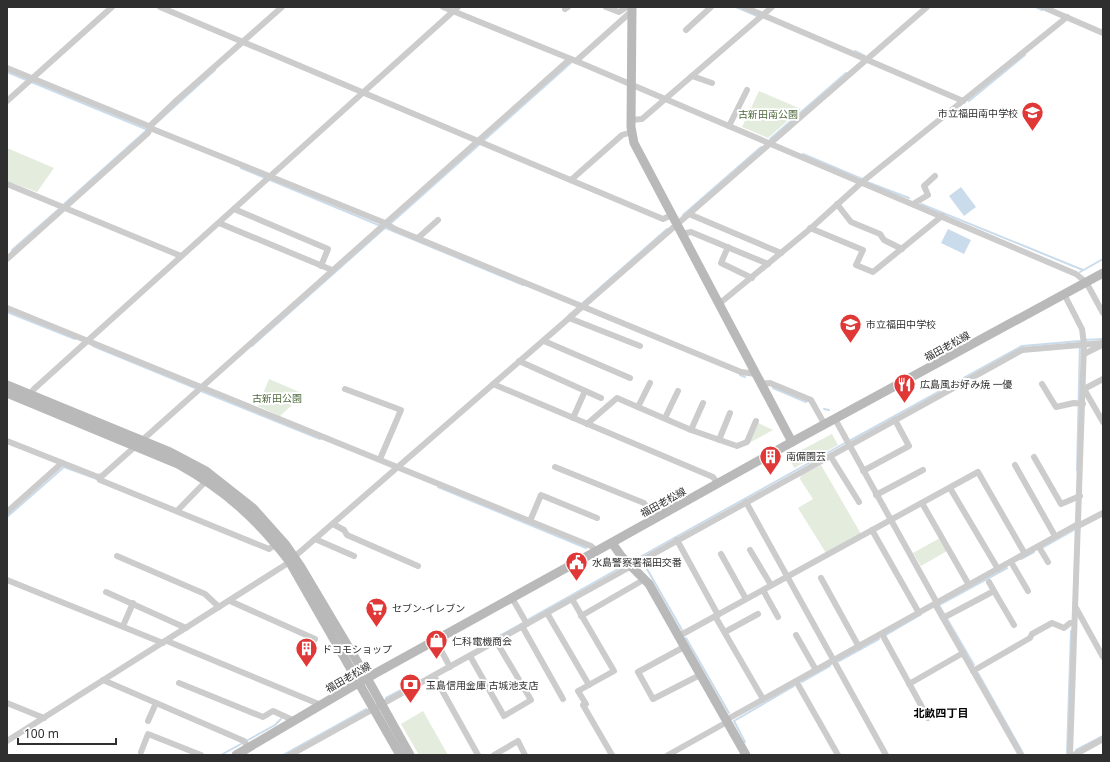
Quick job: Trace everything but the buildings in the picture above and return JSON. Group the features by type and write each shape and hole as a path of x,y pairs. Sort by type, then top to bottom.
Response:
{"street":[{"path":"7,101 112,7"},
{"path":"160,7 663,219 672,216"},
{"path":"7,259 62,207 150,129 177,100 282,7"},
{"path":"443,7 456,9 1076,274 1086,282 1103,313"},
{"path":"606,7 619,12 632,8"},
{"path":"686,30 711,7"},
{"path":"744,7 963,100"},
{"path":"631,120 642,119 772,7"},
{"path":"7,741 42,717 103,680 217,606 230,600 292,559 333,524 396,466 544,341 581,307 927,7"},
{"path":"1043,7 1103,32"},
{"path":"99,478 204,387 332,270 481,142 632,8"},
{"path":"632,8 631,120 634,143 792,442"},
{"path":"30,395 34,389 85,342 456,9"},
{"path":"719,304 752,278 861,183 1067,17"},
{"path":"7,68 31,80 418,238 581,307 741,372 756,374"},
{"path":"692,76 712,84"},
{"path":"729,126 747,90"},
{"path":"571,180 622,135 632,132"},
{"path":"913,204 928,194 924,186 935,176"},
{"path":"7,184 181,256"},
{"path":"837,204 851,222 880,234 884,240 902,249"},
{"path":"234,209 328,249 320,266"},
{"path":"689,214 781,253"},
{"path":"810,228 863,250 856,265 872,272 942,216"},
{"path":"418,238 438,220"},
{"path":"218,223 332,270"},
{"path":"682,234 691,232 768,264"},
{"path":"728,247 721,263 752,278"},
{"name":"福田老松線","path":"236,755 246,744 295,721 358,682 436,641 792,442 1103,273"},
{"path":"1064,294 1082,329 1084,354 1084,388 1081,403 1076,525 1075,607 1072,623 1070,755"},
{"path":"7,308 85,342 204,387 530,520 591,546 597,552"},
{"path":"569,318 640,346"},
{"path":"544,341 630,378"},
{"path":"290,755 1022,350 1082,342 1103,344"},
{"path":"1084,354 1103,344"},
{"path":"519,361 601,398"},
{"path":"1084,388 1103,379"},
{"path":"638,407 650,383"},
{"path":"493,384 713,477 718,484"},
{"path":"761,384 770,384 811,400 825,424"},
{"path":"1042,384 1056,408 1081,403"},
{"path":"7,385 138,443 207,480 240,506 292,559 358,682 410,755"},
{"path":"1084,388 1103,422"},
{"path":"345,389 401,410 380,459"},
{"path":"573,418 585,392"},
{"path":"665,418 678,392"},
{"path":"7,393 187,461 225,484 267,522 367,678 377,707 400,755"},
{"path":"587,424 617,398 691,430 737,446 747,442 756,421"},
{"path":"691,430 703,403"},
{"path":"719,440 730,413"},
{"path":"835,419 943,618 1021,755"},
{"path":"863,471 909,446 895,420"},
{"path":"7,441 269,549 276,544"},
{"path":"831,457 859,502"},
{"path":"1034,457 1061,504 1077,497"},
{"path":"7,512 62,463"},
{"path":"1015,465 1055,536"},
{"path":"555,467 644,503 654,520"},
{"path":"876,495 923,470"},
{"path":"678,636 978,472 1025,554"},
{"path":"177,511 207,480"},
{"path":"950,488 998,570"},
{"path":"530,520 541,495 598,518"},
{"path":"746,502 886,755"},
{"path":"922,503 969,585"},
{"path":"668,755 763,699 998,570 1039,547 1055,536 1103,513"},
{"path":"333,524 344,530 347,535 418,566"},
{"path":"872,530 919,613"},
{"path":"315,539 354,556"},
{"path":"677,540 724,632 763,699"},
{"path":"612,543 631,566 645,579 746,755"},
{"path":"1039,547 1048,562"},
{"path":"750,550 771,585"},
{"path":"721,554 746,599"},
{"path":"117,556 205,594 217,606"},
{"path":"1011,562 1028,591"},
{"path":"821,578 859,647"},
{"path":"582,616 645,579"},
{"path":"7,580 321,705"},
{"path":"989,582 1014,625"},
{"path":"762,590 778,617"},
{"path":"943,618 994,591"},
{"path":"106,592 185,627"},
{"path":"512,598 524,625 563,699"},
{"path":"572,599 614,671 578,691 586,704 583,705 612,755"},
{"path":"230,600 315,639"},
{"path":"123,626 133,603"},
{"path":"1075,607 1103,657"},
{"path":"547,613 589,685"},
{"path":"724,632 758,614"},
{"path":"973,671 1030,638 1032,634 1052,623 1064,628 1072,623"},
{"path":"882,634 928,718"},
{"path":"796,635 816,670"},
{"path":"436,641 450,667"},
{"path":"470,656 504,716 531,700 496,641"},
{"path":"684,647 638,672 653,699 700,675"},
{"path":"909,684 963,653"},
{"path":"434,676 478,755"},
{"path":"103,680 246,744"},
{"path":"796,681 838,755"},
{"path":"179,683 263,717 273,711 295,721"},
{"path":"7,703 42,717"},
{"path":"148,721 156,703"},
{"path":"141,752 148,734 201,755"},
{"path":"1074,755 1103,739"},
{"path":"494,755 518,741 525,755"}],"green space":[{"name":"古新田南公園","path":"759,91 801,109 768,138 742,127"},
{"path":"7,148 54,168 37,192 7,181"},
{"name":"古新田公園","path":"269,379 304,394 280,416 258,406"},
{"path":"758,423 773,430 749,443"},
{"path":"832,434 838,445 794,468 790,459 792,455"},
{"path":"821,465 861,534 826,553 798,508 813,499 800,479 801,475"},
{"path":"940,538 947,551 921,566 913,553"},
{"path":"423,711 448,755 419,755 401,724"}],"water":[{"path":"961,187 976,207 964,216 949,196"},
{"path":"948,229 971,240 964,254 941,243"}],"waterway":[{"path":"736,7 757,16"},
{"path":"1036,7 1042,10"},
{"path":"855,51 865,56"},
{"path":"969,101 1025,55"},
{"path":"390,224 573,61"},
{"path":"153,126 215,70"},
{"path":"7,72 148,130"},
{"path":"770,139 846,73"},
{"path":"63,205 148,129"},
{"path":"683,215 761,147"},
{"path":"803,154 862,179"},
{"path":"241,168 523,285"},
{"path":"867,182 909,198"},
{"path":"921,204 1083,270"},
{"path":"12,250 60,208"},
{"path":"252,346 386,227"},
{"path":"569,315 667,229"},
{"path":"1080,272 1103,259"},
{"path":"7,312 75,339"},
{"path":"1084,340 1103,339"},
{"path":"851,440 1022,346 1080,341"},
{"path":"1077,470 1080,341"},
{"path":"93,346 195,388"},
{"path":"740,375 745,377"},
{"path":"773,388 806,402"},
{"path":"201,391 320,439"},
{"path":"824,409 829,410"},
{"path":"631,562 845,443"},
{"path":"7,517 64,467 97,479"},
{"path":"438,487 586,548"},
{"path":"1042,548 1074,530"},
{"path":"1021,559 1034,552"},
{"path":"643,562 682,630"},
{"path":"529,619 625,565"},
{"path":"974,665 939,605 1007,568"},
{"path":"886,635 920,615"},
{"path":"481,646 523,623"},
{"path":"1067,753 1071,631"},
{"path":"686,638 729,713"},
{"path":"839,661 879,639"},
{"path":"802,682 830,666"},
{"path":"978,673 1024,755"},
{"path":"386,698 420,680"},
{"path":"745,742 734,721 794,686"},
{"path":"283,755 366,709"},
{"path":"221,755 275,725 281,719"},
{"path":"1076,750 1103,736"}],"place":[{"name":"市立福田南中学校","path":"1033,132"},
{"name":"市立福田中学校","path":"850,344"},
{"name":"広島風お好み焼 一優","path":"904,404"},
{"name":"南備園芸","path":"771,476"},
{"name":"水島警察署福田交番","path":"577,582"},
{"name":"セブン-イレブン","path":"377,628"},
{"name":"仁科電機商会","path":"437,660"},
{"name":"ドコモショップ","path":"307,668"},
{"name":"玉島信用金庫 古城池支店","path":"411,704"}],"district":[{"name":"北畝四丁目","path":"941,713"}]}
